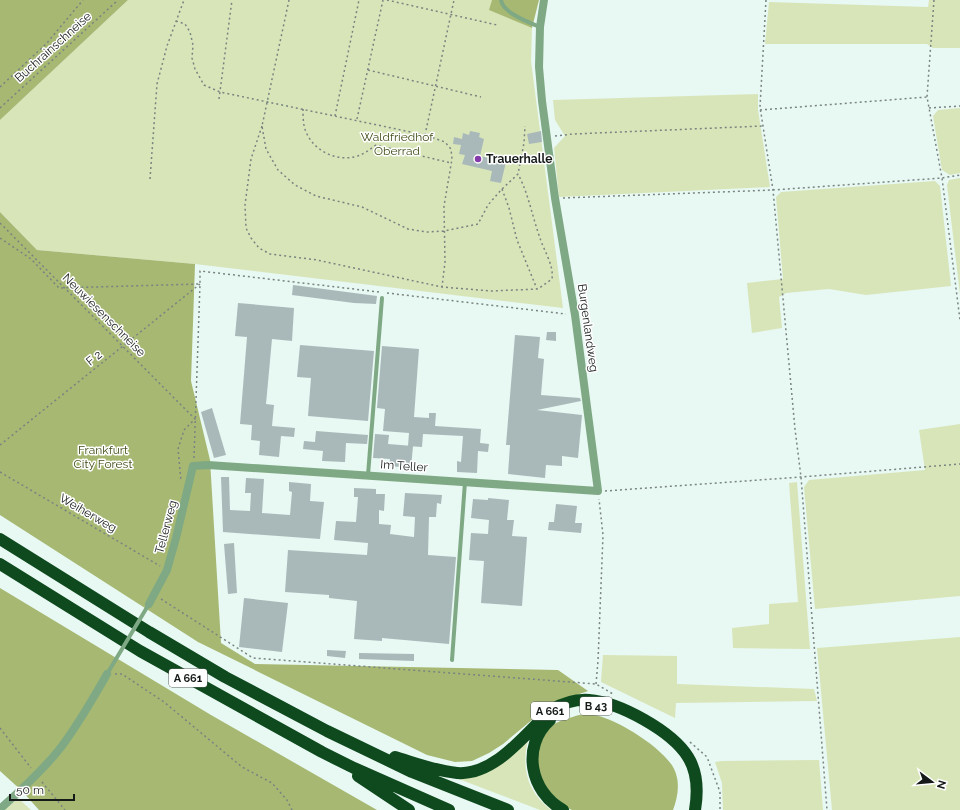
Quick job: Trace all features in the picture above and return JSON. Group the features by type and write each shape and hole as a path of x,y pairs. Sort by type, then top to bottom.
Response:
{"highway":[{"name":"A 661","path":"0,539 149,632 225,677 328,731 412,772 508,810"},
{"name":"A 661","path":"0,564 140,651 322,752 354,768 449,810"},
{"name":"A 661","path":"363,748 436,769 466,773 484,768 502,756 551,710 570,702 595,700 615,706 664,732 681,748 692,764 696,780 697,799 695,810"},
{"name":"B 43","path":"563,810 552,803 537,782 532,763 534,747 540,731 552,718 574,707 593,706 608,709 645,727 682,757 690,777 692,792 689,810"},
{"name":"A 661","path":"322,752 409,810"}],"street":[{"name":"Burgenlandweg","path":"544,0 540,27 539,67 555,198 575,315 598,492"},
{"name":"Im Teller","path":"194,466 208,465 598,492"},
{"name":"Tellerweg","path":"149,604 167,570 194,466"},
{"path":"0,809 36,775 58,751 79,722 107,674"}],"lane":[{"path":"501,0 502,5 509,12 540,27"},
{"path":"368,476 382,298"},
{"path":"452,660 465,482"},
{"path":"107,674 149,604"}],"path":[{"path":"0,87 46,44 83,0"},
{"name":"Buchrainschneise","path":"0,108 118,0"},
{"path":"150,179 157,84 167,46 184,0"},
{"path":"219,99 232,0"},
{"path":"289,0 262,126 251,159 245,205 246,228 251,238 259,248 270,254 317,260 442,287 491,291 538,289 552,279 553,271 539,238 526,188 518,174"},
{"path":"335,116 360,0"},
{"path":"356,120 383,0"},
{"path":"387,0 497,25"},
{"path":"425,135 454,0"},
{"path":"766,0 760,80 760,110 773,190 795,429 801,478 828,810"},
{"path":"934,0 927,97 942,178 960,320"},
{"path":"176,21 185,24 190,32 193,45 192,58 195,69 204,85 220,92 425,135 445,142 451,149 452,158 444,206 445,262 442,287"},
{"path":"367,70 481,97"},
{"path":"760,110 927,97"},
{"path":"929,108 960,106"},
{"path":"303,109 303,120 306,134 317,147 327,154 337,157 353,158 376,145 451,163"},
{"path":"262,126 266,149 278,170 296,185 316,196 362,207 408,230 427,232 444,231 478,224 488,206 502,189 518,174 524,143 525,126"},
{"path":"547,137 573,134 763,126"},
{"path":"555,198 773,190 942,178 960,175"},
{"path":"502,189 509,208 517,240 538,289"},
{"name":"Neuwiesenschneise","path":"0,223 195,419"},
{"path":"0,238 31,260 59,288 200,284"},
{"path":"194,466 200,271 380,292"},
{"name":"F 2","path":"0,445 200,284"},
{"path":"388,293 575,315"},
{"path":"187,495 180,479 178,449 184,430 195,419"},
{"path":"154,594 253,658 596,684 603,535 598,492 801,478 960,464"},
{"name":"Weiherweg","path":"0,472 167,570"},
{"path":"107,674 122,674 164,702 242,767 272,783 287,800 292,810"},
{"path":"0,728 65,810"}],"green space":[{"path":"0,0 128,0 0,120"},
{"name":"Waldfriedhof Oberrad","path":"128,0 492,0 490,10 532,28 531,61 563,308 195,264 37,250 0,212 0,120"},
{"path":"492,0 539,0 532,28 489,10"},
{"path":"929,0 960,0 960,48 933,48 927,44 765,44 769,2 928,7"},
{"path":"758,94 758,110 770,187 559,197 554,148 565,136 555,120 553,100"},
{"path":"960,108 960,173 950,175 942,170 933,116 938,110"},
{"path":"960,178 960,294 947,185 949,180"},
{"path":"935,181 940,186 951,286 866,295 829,289 786,293 779,297 782,328 752,333 747,283 783,279 776,197 781,192"},
{"name":"Frankfurt City Forest","path":"0,212 37,250 195,264 191,381 210,460 221,643 255,664 558,670 588,691 551,704 503,744 472,761 455,762 427,755 198,642 0,515"},
{"path":"960,424 960,596 815,609 804,487 809,480 925,470 919,430"},
{"path":"797,482 810,649 733,648 732,628 769,624 769,604 798,602 789,483"},
{"path":"0,588 211,715 377,810 39,810 22,791 0,771"},
{"path":"960,637 960,810 832,810 817,648"},
{"path":"603,655 677,656 677,684 814,689 817,701 676,703 675,718 601,682"},
{"path":"579,715 594,715 604,717 615,722 654,746 664,756 672,765 678,783 678,792 673,810 572,810 561,804 546,790 540,779 537,767 537,755 541,742 551,727 564,720"},
{"path":"528,740 525,760 528,779 536,795 551,810 540,810 456,778"},
{"path":"819,760 823,810 723,810 722,783 715,762"},
{"path":"18,798 31,810 4,810"}],"building":[{"name":"Trauerhalle","path":"470,131 480,133 479,137 484,139 480,156 506,162 501,183 490,181 492,171 462,164 465,155 459,154 461,145 453,144 454,137 462,139 463,133 469,135"},
{"path":"541,131 542,142 529,144 527,134"},
{"path":"293,285 377,296 376,304 354,303 292,295"},
{"path":"238,303 294,308 292,341 272,339 266,404 274,405 272,426 295,428 294,437 281,436 279,457 259,455 260,441 251,440 252,425 240,424 247,337 235,336"},
{"path":"547,332 556,332 556,341 546,340"},
{"path":"515,335 540,337 538,358 544,359 541,395 580,398 581,401 537,410 582,415 578,458 562,456 562,466 546,465 545,478 508,474 510,445 506,445"},
{"path":"300,345 374,351 368,421 308,416 311,378 297,377"},
{"path":"382,346 419,349 414,417 429,418 429,413 436,413 435,426 481,429 480,443 489,444 488,452 478,451 477,473 457,472 457,461 461,462 463,436 423,434 422,447 408,446 409,433 383,431 385,409 377,408"},
{"path":"212,408 226,455 214,458 201,412"},
{"path":"316,431 368,435 367,444 346,443 345,462 322,461 323,451 303,449 304,441 315,442"},
{"path":"375,434 389,435 388,444 413,446 411,468 389,466 390,459 373,458"},
{"path":"221,477 229,477 230,510 250,511 251,493 245,493 246,478 264,479 262,513 290,515 292,492 289,491 289,482 311,484 310,501 324,502 320,539 223,532"},
{"path":"354,488 376,489 376,494 385,494 384,511 379,510 379,524 391,525 390,534 414,537 415,517 403,516 405,493 442,495 441,504 437,503 436,517 429,517 428,555 456,557 449,644 382,638 382,641 354,639 357,601 329,598 329,595 285,592 288,550 367,555 368,543 334,540 336,521 356,522 358,497 354,497"},
{"path":"488,498 509,500 507,520 514,520 512,536 527,537 522,606 481,603 484,561 469,560 471,533 488,534 489,520 471,518 473,499 488,500"},
{"path":"556,504 577,506 575,523 582,523 581,533 548,530 549,522 554,522"},
{"path":"234,543 237,593 228,594 224,544"},
{"path":"244,598 288,603 282,652 239,647"},
{"path":"327,650 346,651 345,658 327,656"},
{"path":"359,653 414,654 414,661 359,659"}],"place":[{"name":"Trauerhalle","path":"478,159"}]}
